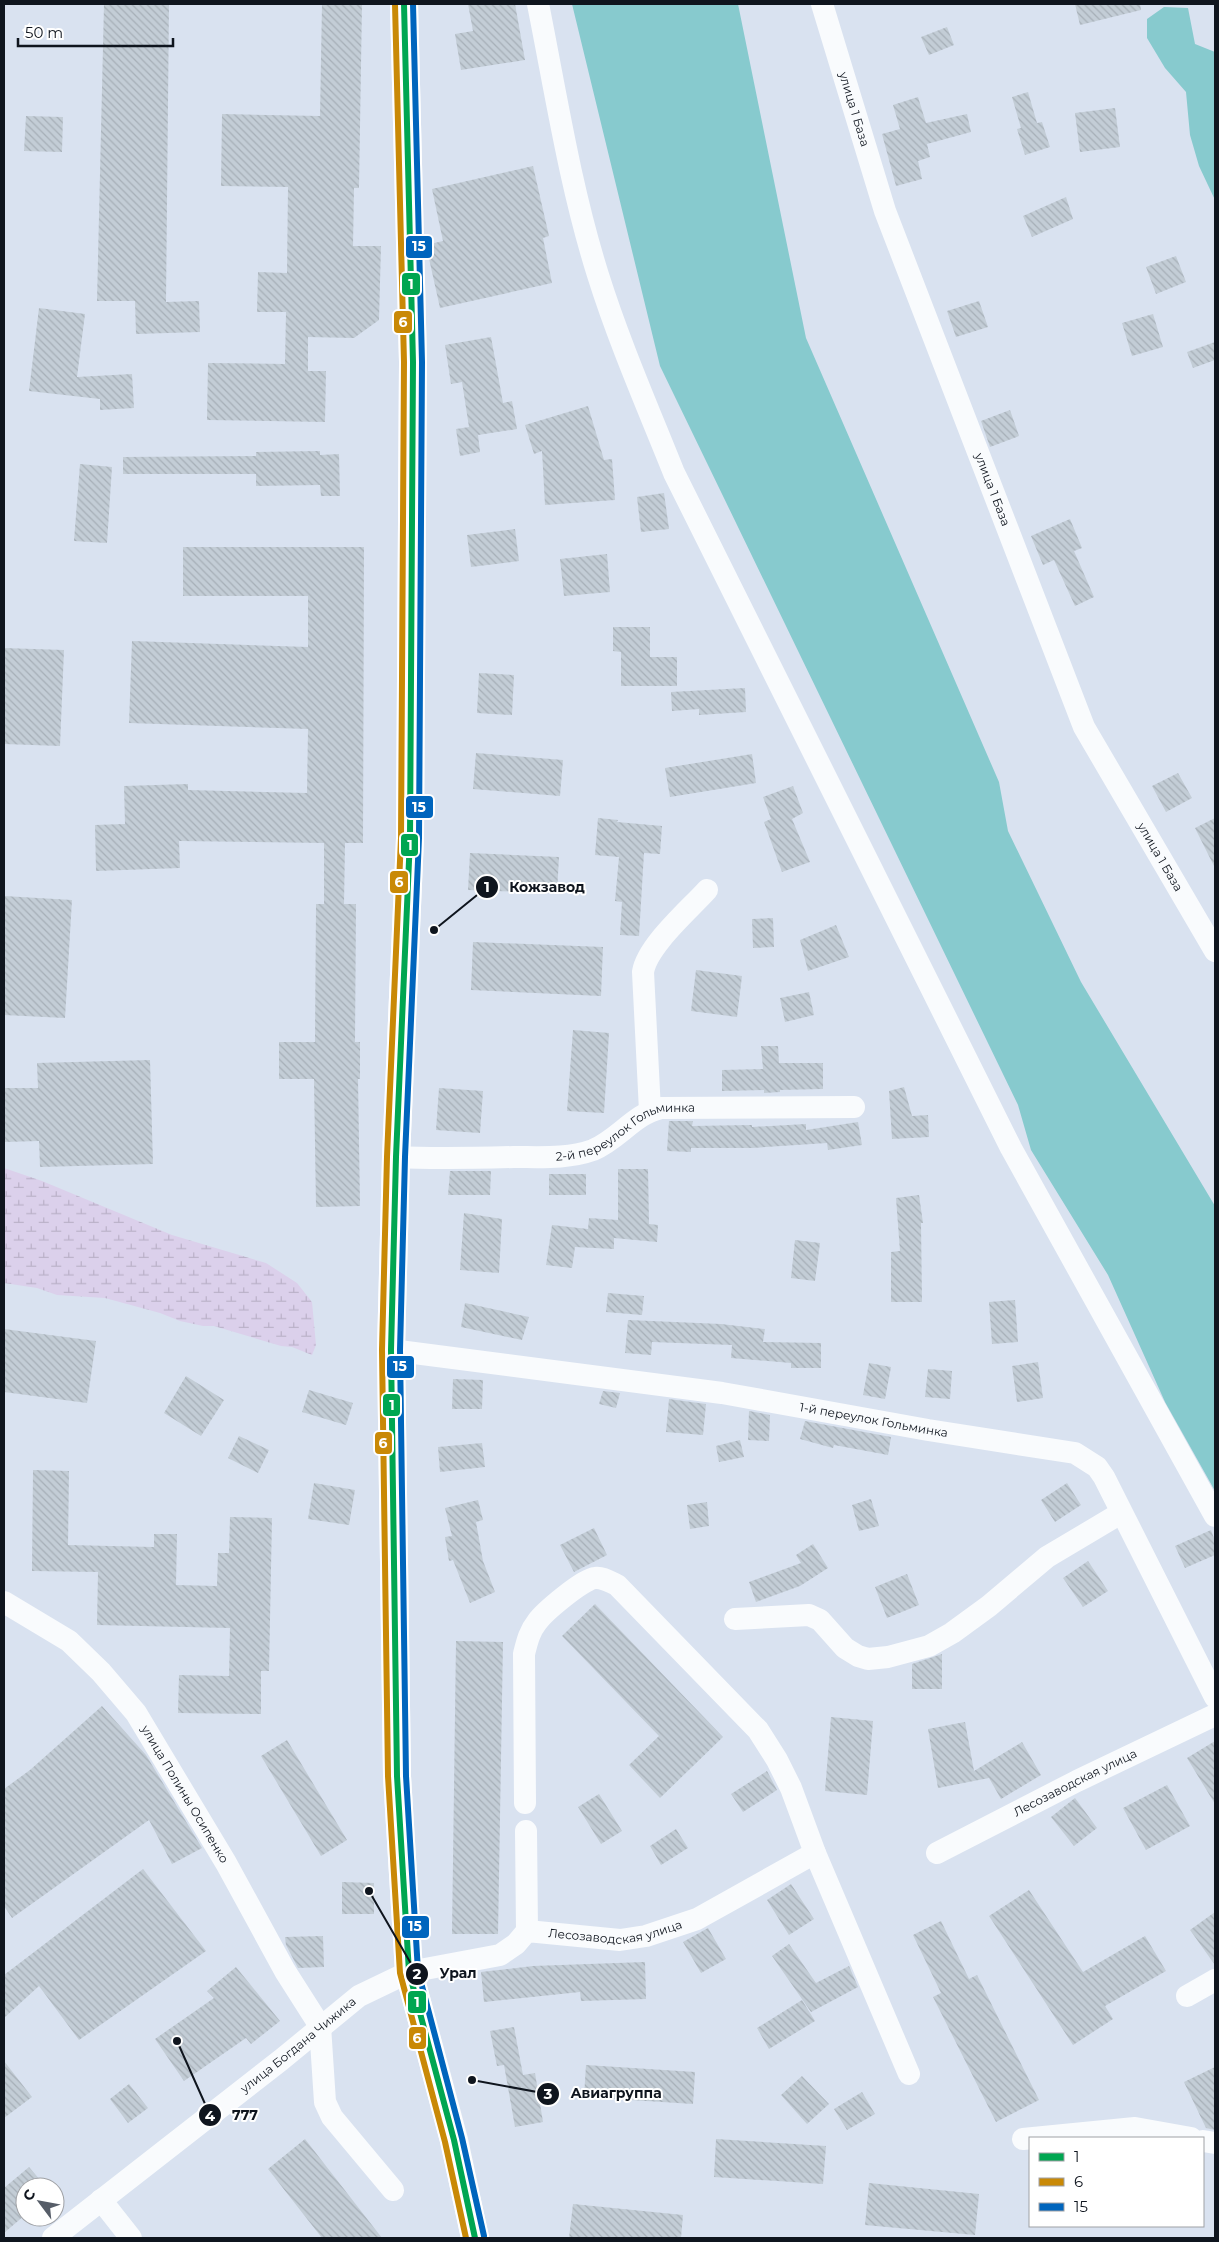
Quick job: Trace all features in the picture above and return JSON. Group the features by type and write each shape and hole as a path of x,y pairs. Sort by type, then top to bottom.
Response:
{"main road":[{"path":"404,4 413,362 410,838 396,1157 391,1350 397,1776 409,1972 454,2140 475,2238"}],"street":[{"path":"538,4 575,193 598,275 627,357 674,473 1011,1148 1215,1516"},
{"name":"улица 1 База","path":"822,4 886,210 1084,727 1215,951"},
{"path":"650,1110 644,963 657,944 707,890"},
{"name":"2-й переулок Гольминка","path":"396,1157 434,1159 567,1156 594,1150 615,1138 650,1110 660,1108 854,1107"},
{"name":"1-й переулок Гольминка","path":"391,1350 722,1392 928,1430 1075,1453 1097,1467 1104,1477 1215,1697"},
{"path":"736,1619 809,1615 820,1620 845,1648 858,1656 868,1659 888,1657 929,1646 952,1633 988,1606 1047,1557 1121,1513"},
{"path":"524,1803 524,1654 528,1636 538,1620 585,1581 595,1578 606,1580 617,1585 758,1730 777,1760 791,1788 815,1853 910,2074"},
{"name":"улица Полины Осипенко","path":"4,1602 69,1642 101,1672 136,1713 226,1863 284,1971 320,2026"},
{"name":"Лесозаводская улица","path":"937,1853 1077,1781 1215,1715"},
{"path":"409,1972 500,1955 516,1944 527,1931 526,1831"},
{"name":"Лесозаводская улица","path":"527,1931 620,1940 646,1936 697,1918 815,1853"},
{"name":"улица Богдана Чижика","path":"53,2238 281,2060 358,1996 409,1972"},
{"path":"1187,1996 1215,1980"},
{"path":"320,2026 325,2102 332,2117 393,2190"},
{"path":"1043,2137 1135,2128 1185,2137"},
{"path":"1023,2139 1029,2138"},
{"path":"102,2200 131,2238"}],"green space":[{"path":"4,1168 42,1181 172,1235 266,1263 297,1283 312,1302 316,1345 312,1355 292,1347 281,1346 214,1326 203,1326 180,1321 160,1313 105,1298 57,1295 37,1288 4,1283"}],"shaded area":[{"path":"572,4 738,4 806,338 999,782 1008,831 1081,982 1215,1206 1215,1491 1165,1402 1108,1275 1031,1150 1018,1105 660,366"},
{"path":"1164,7 1188,8 1195,44 1215,52 1215,200 1199,166 1190,135 1186,92 1165,68 1147,38 1147,19"}],"building":[{"path":"104,4 169,4 166,302 199,301 200,332 136,334 135,301 97,301"},
{"path":"322,4 362,4 359,188 354,188 353,246 381,246 379,320 354,338 308,337 308,371 326,371 325,422 207,420 208,363 285,364 286,312 257,312 258,272 287,273 288,187 221,186 222,114 320,116"},
{"path":"468,4 515,4 525,60 461,70 455,34 473,31"},
{"path":"1075,4 1140,4 1141,10 1080,25"},
{"path":"947,27 954,45 929,55 921,37"},
{"path":"1028,92 1037,123 1042,122 1050,147 1025,155 1017,129 1021,128 1012,97"},
{"path":"918,97 926,123 967,114 971,132 927,144 930,157 918,161 922,179 896,186 882,134 900,129 893,105"},
{"path":"1115,108 1120,147 1080,152 1075,113"},
{"path":"26,116 63,117 62,152 24,151"},
{"path":"533,166 549,236 543,238 552,283 440,308 426,245 443,241 432,189"},
{"path":"1066,197 1073,219 1032,237 1023,216"},
{"path":"1176,256 1186,282 1156,294 1146,267"},
{"path":"979,301 988,327 956,337 947,311"},
{"path":"39,308 85,314 77,377 132,374 134,408 100,410 100,399 29,391"},
{"path":"1153,314 1163,347 1132,356 1122,323"},
{"path":"491,337 503,403 512,401 517,429 478,435 480,452 460,456 456,429 469,427 462,382 451,384 445,345"},
{"path":"1215,342 1215,360 1193,368 1187,352"},
{"path":"588,406 604,460 612,459 615,500 545,505 542,451 534,454 525,425"},
{"path":"1010,410 1019,436 990,447 981,421"},
{"path":"320,451 320,455 339,454 340,496 321,496 320,485 256,486 256,474 123,474 123,457 256,456 256,452"},
{"path":"80,464 112,467 107,543 74,541"},
{"path":"664,493 669,529 641,532 637,497"},
{"path":"1070,519 1082,548 1074,551 1094,597 1075,606 1054,560 1043,565 1031,536"},
{"path":"515,529 519,561 471,567 467,535"},
{"path":"183,547 364,547 363,843 345,843 344,904 356,904 355,1042 360,1042 360,1079 358,1079 360,1206 316,1207 314,1079 279,1079 279,1042 315,1042 316,904 324,904 324,843 179,841 180,868 96,871 95,825 125,824 124,786 188,784 188,790 307,793 308,729 129,723 132,641 308,647 308,596 183,596"},
{"path":"607,554 610,592 564,596 560,559"},
{"path":"613,627 650,627 650,657 677,657 677,686 621,686 621,652 613,651"},
{"path":"4,648 64,650 60,746 4,744"},
{"path":"479,673 514,675 512,715 477,713"},
{"path":"745,688 746,712 699,715 699,709 672,711 671,692"},
{"path":"476,753 563,760 560,796 473,789"},
{"path":"752,754 756,783 670,797 665,768"},
{"path":"1178,773 1192,798 1166,812 1152,786"},
{"path":"793,786 803,813 792,819 810,862 782,872 764,822 771,819 763,797"},
{"path":"598,818 618,820 617,822 662,826 660,854 644,853 639,936 620,935 622,902 615,901 619,857 595,855"},
{"path":"1215,818 1215,868 1195,828"},
{"path":"470,853 559,857 557,893 468,890"},
{"path":"4,896 72,900 65,1018 4,1015"},
{"path":"773,918 774,947 753,948 752,919"},
{"path":"836,925 849,957 808,971 800,940"},
{"path":"473,942 603,947 601,996 471,990"},
{"path":"696,970 742,976 737,1017 691,1011"},
{"path":"809,992 814,1015 785,1022 780,998"},
{"path":"573,1030 609,1033 604,1113 567,1111"},
{"path":"761,1046 778,1046 779,1063 823,1063 823,1089 780,1090 780,1092 764,1093 764,1090 722,1091 722,1070 763,1069"},
{"path":"150,1060 153,1164 40,1167 39,1141 4,1142 4,1088 38,1088 37,1063"},
{"path":"904,1087 912,1116 928,1115 929,1137 892,1139 889,1091"},
{"path":"439,1088 483,1091 480,1133 436,1130"},
{"path":"669,1121 693,1121 692,1126 752,1125 752,1127 806,1124 806,1130 858,1122 862,1145 828,1150 827,1143 752,1148 691,1148 691,1152 667,1151"},
{"path":"618,1169 648,1169 649,1224 658,1225 657,1242 614,1238 614,1249 575,1247 572,1268 546,1265 552,1225 588,1229 589,1218 618,1220"},
{"path":"450,1171 491,1171 490,1195 448,1195"},
{"path":"549,1174 586,1174 586,1195 549,1195"},
{"path":"919,1195 923,1223 921,1223 922,1302 891,1302 891,1252 900,1251 896,1198"},
{"path":"464,1213 502,1219 499,1273 460,1270"},
{"path":"795,1240 820,1243 815,1281 791,1278"},
{"path":"608,1293 644,1296 642,1315 606,1312"},
{"path":"1015,1300 1018,1342 992,1344 989,1302"},
{"path":"465,1303 529,1317 522,1340 461,1327"},
{"path":"628,1320 721,1324 765,1329 763,1342 821,1343 821,1368 791,1368 791,1363 731,1358 732,1345 652,1342 651,1355 625,1353"},
{"path":"4,1329 96,1341 87,1403 4,1392"},
{"path":"1038,1362 1043,1398 1017,1402 1012,1366"},
{"path":"869,1363 891,1367 885,1399 863,1395"},
{"path":"928,1369 952,1371 950,1399 925,1397"},
{"path":"186,1376 224,1400 201,1436 164,1413"},
{"path":"453,1379 483,1380 482,1409 452,1409"},
{"path":"309,1390 353,1403 346,1425 302,1412"},
{"path":"603,1391 620,1393 616,1408 599,1404"},
{"path":"669,1399 706,1404 703,1435 666,1432"},
{"path":"749,1411 770,1415 769,1441 748,1440"},
{"path":"805,1421 891,1437 888,1455 834,1445 833,1448 800,1439"},
{"path":"239,1436 269,1450 258,1473 228,1458"},
{"path":"740,1440 744,1457 719,1462 716,1446"},
{"path":"482,1443 485,1467 440,1472 438,1447"},
{"path":"33,1470 69,1471 68,1545 154,1547 154,1534 177,1534 176,1585 217,1586 218,1553 229,1553 230,1517 272,1518 269,1671 261,1671 261,1714 178,1713 179,1675 229,1676 230,1628 97,1625 98,1572 32,1571"},
{"path":"314,1483 355,1490 349,1525 308,1519"},
{"path":"1067,1483 1081,1505 1055,1522 1041,1500"},
{"path":"871,1499 879,1526 859,1531 852,1505"},
{"path":"478,1500 483,1520 476,1522 483,1561 495,1592 470,1603 453,1560 449,1561 445,1537 452,1536 445,1508"},
{"path":"707,1502 709,1526 690,1529 687,1505"},
{"path":"594,1528 607,1555 574,1572 560,1545"},
{"path":"1211,1530 1215,1541 1215,1555 1185,1568 1175,1546"},
{"path":"813,1544 828,1568 800,1586 756,1602 749,1582 801,1563 796,1555"},
{"path":"1088,1561 1108,1591 1083,1607 1063,1578"},
{"path":"907,1574 919,1605 887,1618 875,1587"},
{"path":"595,1604 723,1737 660,1798 629,1765 659,1736 562,1636"},
{"path":"456,1641 503,1642 498,1934 452,1934"},
{"path":"942,1654 942,1689 912,1689 912,1664"},
{"path":"102,1706 146,1755 202,1848 172,1864 149,1820 12,1918 4,1906 4,1789 30,1770"},
{"path":"831,1717 873,1721 867,1795 825,1791"},
{"path":"965,1722 974,1771 1022,1742 1041,1775 1001,1799 989,1778 938,1788 928,1729"},
{"path":"287,1740 347,1840 321,1856 261,1756"},
{"path":"1215,1741 1215,1804 1187,1758"},
{"path":"767,1771 777,1790 743,1812 731,1794"},
{"path":"1167,1785 1190,1826 1146,1850 1123,1808"},
{"path":"599,1794 622,1831 601,1844 578,1807"},
{"path":"1075,1798 1097,1828 1074,1846 1051,1817"},
{"path":"676,1829 688,1848 661,1865 650,1846"},
{"path":"143,1869 206,1951 79,2040 39,1986 4,2018 4,1975"},
{"path":"342,1882 374,1883 374,1914 342,1914"},
{"path":"791,1884 814,1919 789,1935 767,1900"},
{"path":"1029,1890 1083,1972 1145,1936 1166,1971 1105,2006 1113,2019 1073,2045 989,1916"},
{"path":"1215,1912 1215,1965 1190,1930"},
{"path":"941,1921 969,1979 977,1975 1039,2100 996,2122 933,1997 941,1993 913,1935"},
{"path":"708,1928 726,1959 701,1973 683,1942"},
{"path":"323,1936 324,1967 298,1968 286,1945 285,1937"},
{"path":"789,1944 816,1983 849,1966 858,1987 811,2012 772,1956"},
{"path":"645,1962 646,1999 581,2001 580,1992 484,2002 481,1972 533,1966"},
{"path":"236,1967 280,2021 251,2044 246,2038 184,2081 155,2039 214,1998 207,1991"},
{"path":"802,2000 815,2021 769,2049 757,2028"},
{"path":"514,2027 523,2075 535,2073 543,2122 515,2127 504,2065 497,2066 490,2031"},
{"path":"4,2061 32,2097 4,2118"},
{"path":"586,2065 695,2072 693,2104 584,2097"},
{"path":"1215,2067 1215,2130 1206,2128 1184,2082"},
{"path":"802,2076 829,2104 807,2124 781,2095"},
{"path":"129,2084 148,2108 128,2123 110,2099"},
{"path":"862,2092 875,2114 847,2130 834,2109"},
{"path":"305,2139 382,2238 322,2238 268,2169"},
{"path":"716,2139 826,2146 823,2184 714,2177"},
{"path":"29,2167 38,2177 17,2177"},
{"path":"15,2179 15,2224 4,2233 4,2188"},
{"path":"869,2183 979,2194 975,2235 865,2225"},
{"path":"573,2204 683,2215 681,2238 569,2238"}],"transit line":[{"name":"6","path":"395,4 404,362 401,838 387,1157 382,1350 388,1776 400,1973 445,2142 466,2238"},
{"name":"1","path":"404,4 413,362 410,838 396,1157 391,1350 397,1776 409,1972 454,2140 475,2238"},
{"name":"15","path":"413,4 422,362 419,838 405,1157 400,1350 406,1776 418,1971 462,2138 484,2236"}],"place":[{"name":"Кожзавод","path":"434,930"},
{"name":"Урал","path":"369,1891"},
{"name":"777","path":"177,2041"},
{"name":"Авиагруппа","path":"472,2080"}]}
